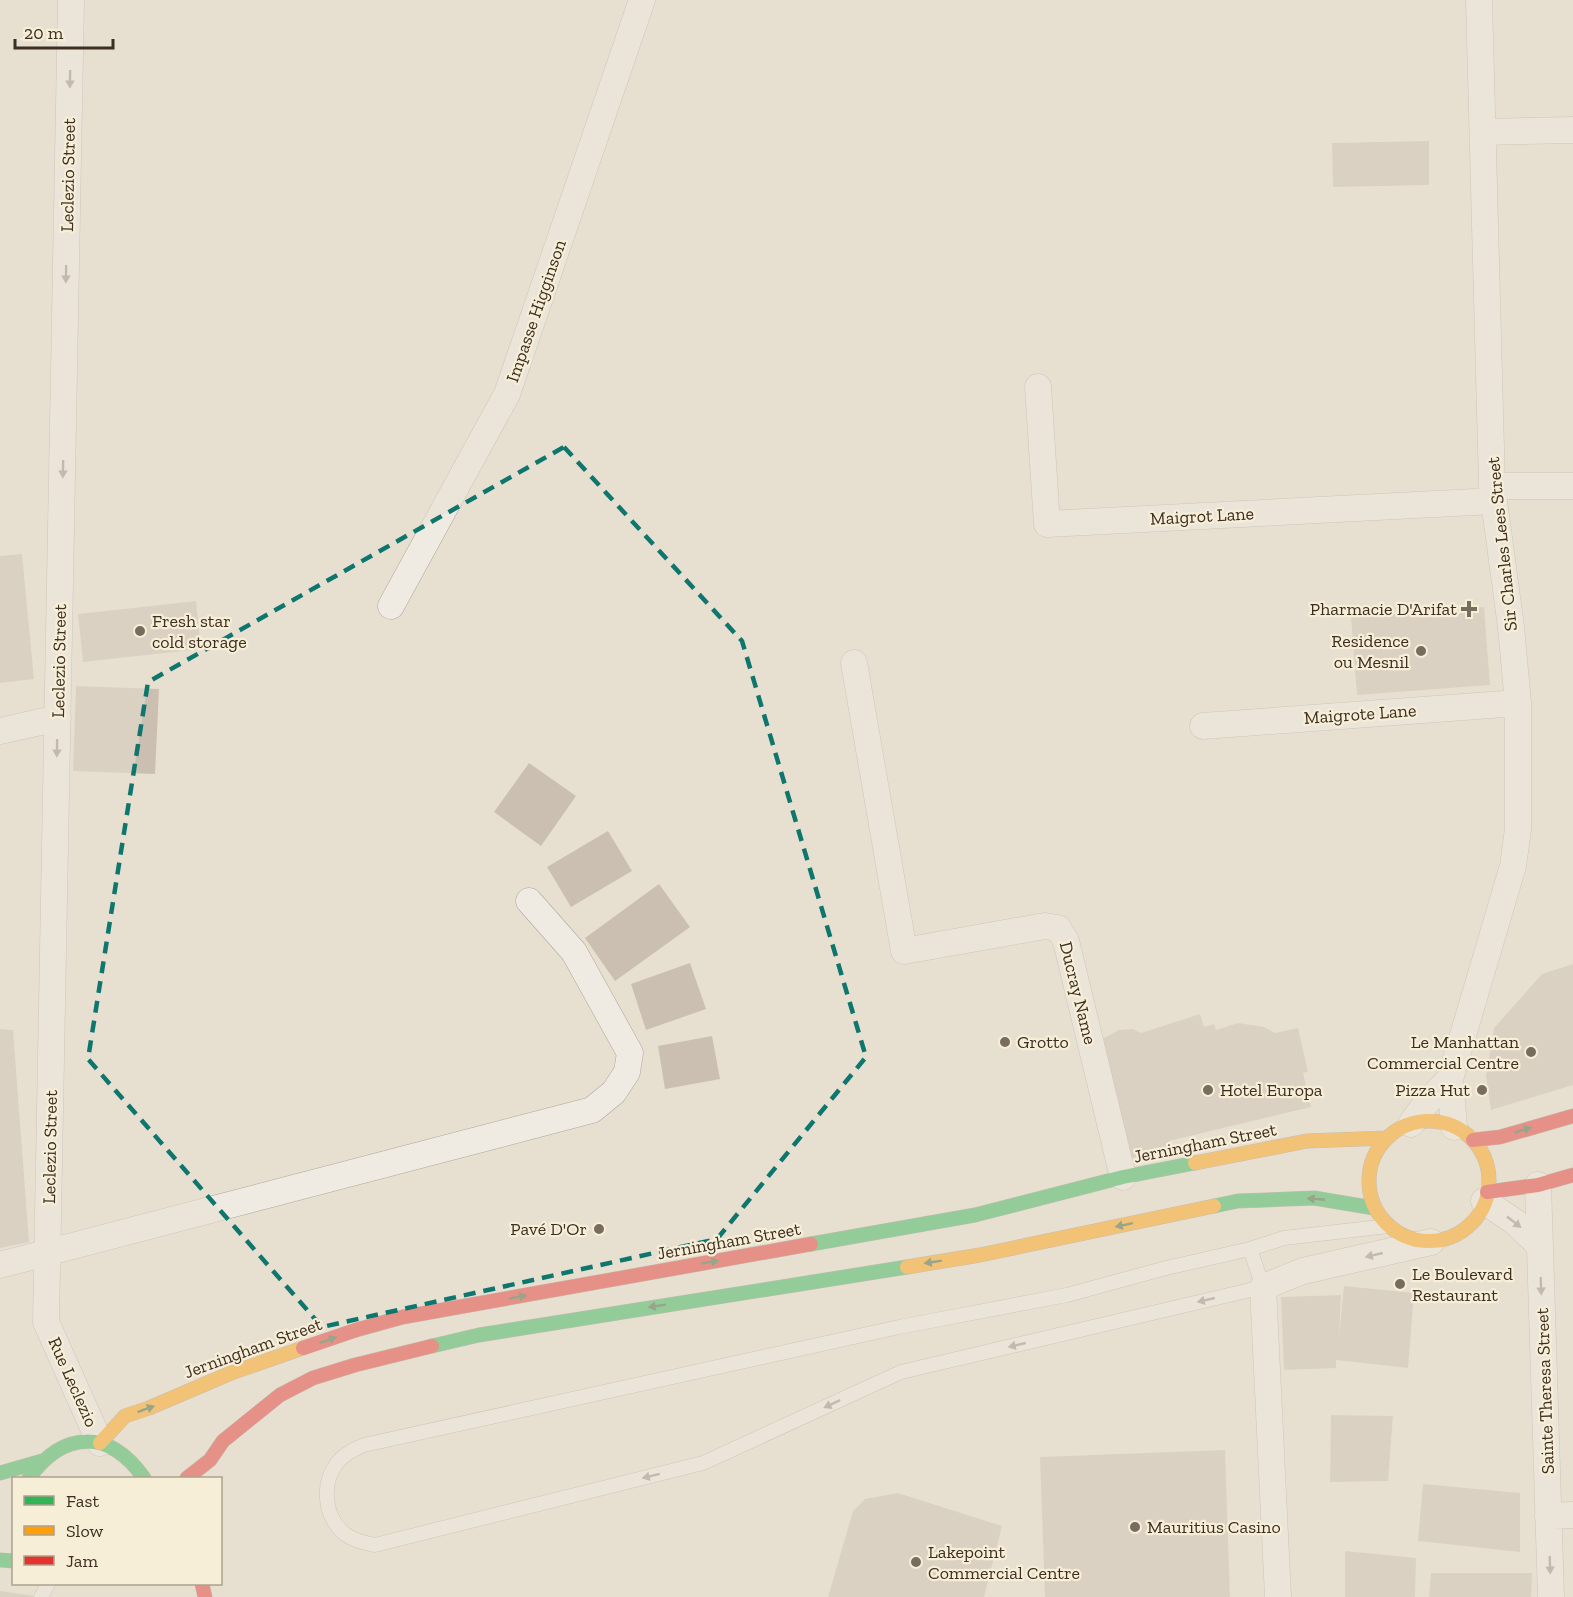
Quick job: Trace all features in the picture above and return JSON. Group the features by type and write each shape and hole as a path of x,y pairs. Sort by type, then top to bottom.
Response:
{"street":[{"name":"Leclezio Street","path":"46,1322 71,0"},
{"name":"Impasse Higginson","path":"391,606 507,394 642,0"},
{"name":"Sir Charles Lees Street","path":"1411,1124 1427,1102 1450,1079 1513,866 1518,828 1518,703 1511,627 1493,494 1479,0"},
{"path":"1483,132 1573,130"},
{"name":"Maigrot Lane","path":"1038,387 1047,524 1493,494"},
{"path":"1493,494 1573,486"},
{"name":"Ducray Name","path":"854,663 904,951 1046,926 1058,928 1066,941 1123,1177"},
{"name":"Maigrote Lane","path":"1203,726 1518,703"},
{"path":"0,730 58,718"},
{"path":"0,1265 592,1110 614,1092 627,1072 630,1053 574,952 529,901"},
{"name":"Sir Charles Lees Street","path":"1450,1079 1464,1134"},
{"path":"1431,1242 1408,1239 1388,1226 1374,1208 1368,1183 1373,1158 1387,1138 1402,1127 1419,1121 1437,1121 1464,1134 1500,1137 1573,1116"},
{"path":"1278,1597 1263,1287 1303,1271 1451,1237 1468,1227 1481,1211 1486,1197 1489,1175 1484,1159 1464,1134"},
{"name":"Jerningham Street","path":"100,1443 125,1416 231,1373 356,1330 403,1317 975,1215 1123,1177 1307,1141 1387,1138"},
{"path":"1486,1197 1573,1175"},
{"name":"Sainte Theresa Street","path":"1538,1185 1540,1246 1561,1515 1551,1597"},
{"path":"1486,1197 1540,1246"},
{"path":"189,1477 210,1460 223,1442 248,1419 280,1395 313,1378 355,1365 479,1335 980,1255 1238,1201 1314,1198 1374,1208"},
{"name":"Rue Leclezio","path":"46,1322 100,1443"},
{"path":"30,1477 42,1461 54,1451 84,1442 100,1443 121,1451 137,1466 143,1477"},
{"path":"0,1473 42,1461"}],"lane":[{"path":"1250,1249 1263,1287 900,1372 703,1463 375,1545 360,1542 346,1535 335,1523 328,1508 326,1492 337,1462 349,1451 364,1445 865,1335 1067,1295 1166,1268 1250,1249 1284,1238 1388,1226"}],"highlighted area":[{"path":"564,447 742,641 866,1057 717,1239 322,1327 88,1059 148,682"}],"building":[{"path":"1429,141 1429,185 1333,187 1332,143"},
{"path":"22,554 34,679 0,683 0,556"},
{"name":"Fresh star cold storage","path":"196,601 201,649 83,662 78,614"},
{"name":"Residence ou Mesnil","path":"1484,607 1490,685 1357,695 1351,617"},
{"path":"76,686 159,689 155,774 73,771"},
{"path":"529,763 576,796 541,846 494,812"},
{"path":"608,831 632,871 571,907 547,867"},
{"path":"659,884 690,927 615,981 585,938"},
{"path":"690,963 706,1009 646,1030 631,984"},
{"name":"Le Manhattan Commercial Centre","path":"1573,964 1573,1085 1491,1110 1486,1076 1494,1028 1542,974"},
{"name":"Hotel Europa","path":"1200,1014 1204,1027 1214,1024 1216,1030 1238,1023 1264,1027 1275,1033 1298,1028 1308,1072 1303,1073 1311,1107 1169,1141 1171,1149 1125,1160 1098,1043 1119,1030 1133,1029 1141,1033"},
{"path":"0,1029 13,1030 29,1242 0,1248"},
{"path":"712,1036 720,1079 665,1089 658,1046"},
{"path":"1344,1286 1414,1293 1408,1368 1336,1360 1336,1368 1284,1370 1281,1297 1341,1295 1339,1337"},
{"path":"1331,1415 1393,1416 1388,1481 1330,1482"},
{"name":"Mauritius Casino","path":"1225,1450 1230,1597 1045,1597 1040,1457"},
{"path":"1423,1484 1520,1493 1520,1552 1418,1541"},
{"name":"Lakepoint Commercial Centre","path":"898,1493 1002,1526 984,1597 828,1597 853,1511 865,1499"},
{"path":"1345,1551 1416,1558 1415,1597 1345,1597"},
{"path":"1431,1573 1532,1573 1531,1597 1429,1597"},
{"path":"0,1591 35,1596 35,1597 0,1597"}],"traffic: fast":[{"path":"811,1244 975,1215 1123,1177 1195,1163"},
{"path":"1214,1206 1238,1201 1314,1198 1374,1208"},
{"path":"432,1346 479,1335 907,1267"},
{"path":"30,1477 57,1451 72,1444 86,1442 101,1444 116,1451 143,1477"},
{"path":"0,1473 42,1461"},
{"path":"0,1560 12,1561"}],"traffic: slow":[{"path":"1429,1121 1452,1126 1471,1139 1484,1158 1489,1181 1484,1204 1471,1223 1452,1236 1429,1241 1406,1236 1387,1223 1374,1204 1369,1181 1374,1158 1387,1139 1406,1126 1429,1121"},
{"path":"1195,1163 1307,1141 1387,1138"},
{"path":"907,1267 980,1255 1214,1206"},
{"path":"100,1443 125,1416 231,1373 303,1348"}],"traffic: jam":[{"path":"1473,1140 1500,1137 1573,1116"},
{"path":"1487,1192 1538,1185 1573,1175"},
{"path":"303,1348 403,1317 811,1244"},
{"path":"188,1477 210,1460 223,1441 280,1395 313,1378 432,1346"},
{"path":"202,1585 205,1597"}],"place":[{"name":"Pharmacie D'Arifat","path":"1469,609"},
{"name":"Fresh star cold storage","path":"140,631"},
{"name":"Residence ou Mesnil","path":"1421,651"},
{"name":"Grotto","path":"1005,1042"},
{"name":"Le Manhattan Commercial Centre","path":"1531,1052"},
{"name":"Hotel Europa","path":"1208,1090"},
{"name":"Pizza Hut","path":"1482,1090"},
{"name":"Pavé D'Or","path":"599,1229"},
{"name":"Le Boulevard Restaurant","path":"1400,1284"},
{"name":"Mauritius Casino","path":"1135,1527"},
{"name":"Lakepoint Commercial Centre","path":"916,1562"}]}
